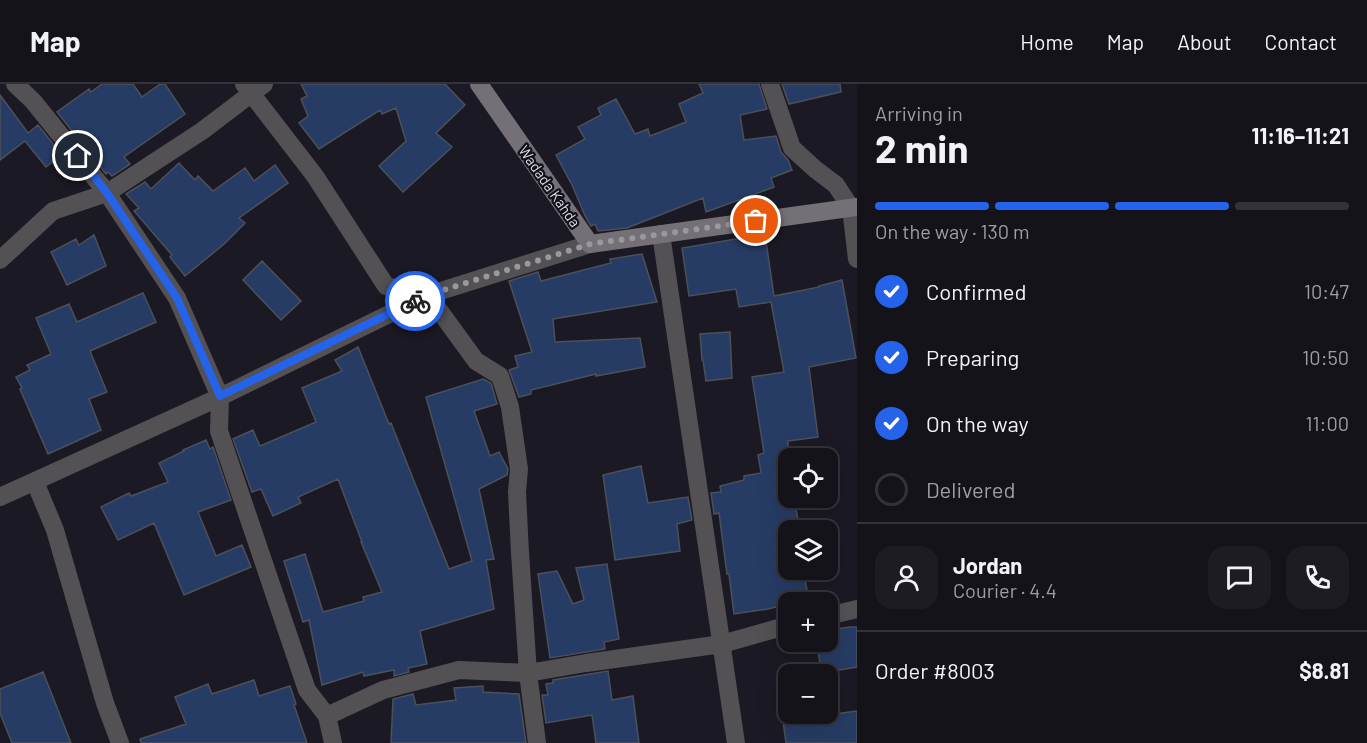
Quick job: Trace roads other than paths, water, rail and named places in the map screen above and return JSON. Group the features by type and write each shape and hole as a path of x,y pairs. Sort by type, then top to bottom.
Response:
{"main road":[{"name":"Wadada Kahda","path":"479,84 590,244 854,208"}],"street":[{"path":"15,84 33,101 107,193 177,298 220,396 219,431 307,690 327,716 333,743"},
{"path":"770,84 792,148 836,184 854,208 857,259"},
{"path":"0,260 53,211 107,193 202,131 253,87 315,176 386,286 428,295 476,361 500,376 510,407 519,469 516,492 528,673 537,743"},
{"path":"661,234 736,743"},
{"path":"0,497 220,396 428,295 590,244"},
{"path":"34,482 55,530 105,703 120,743"},
{"path":"838,614 857,609"},
{"path":"327,716 383,690 459,670 528,673 722,644 778,628"}]}
